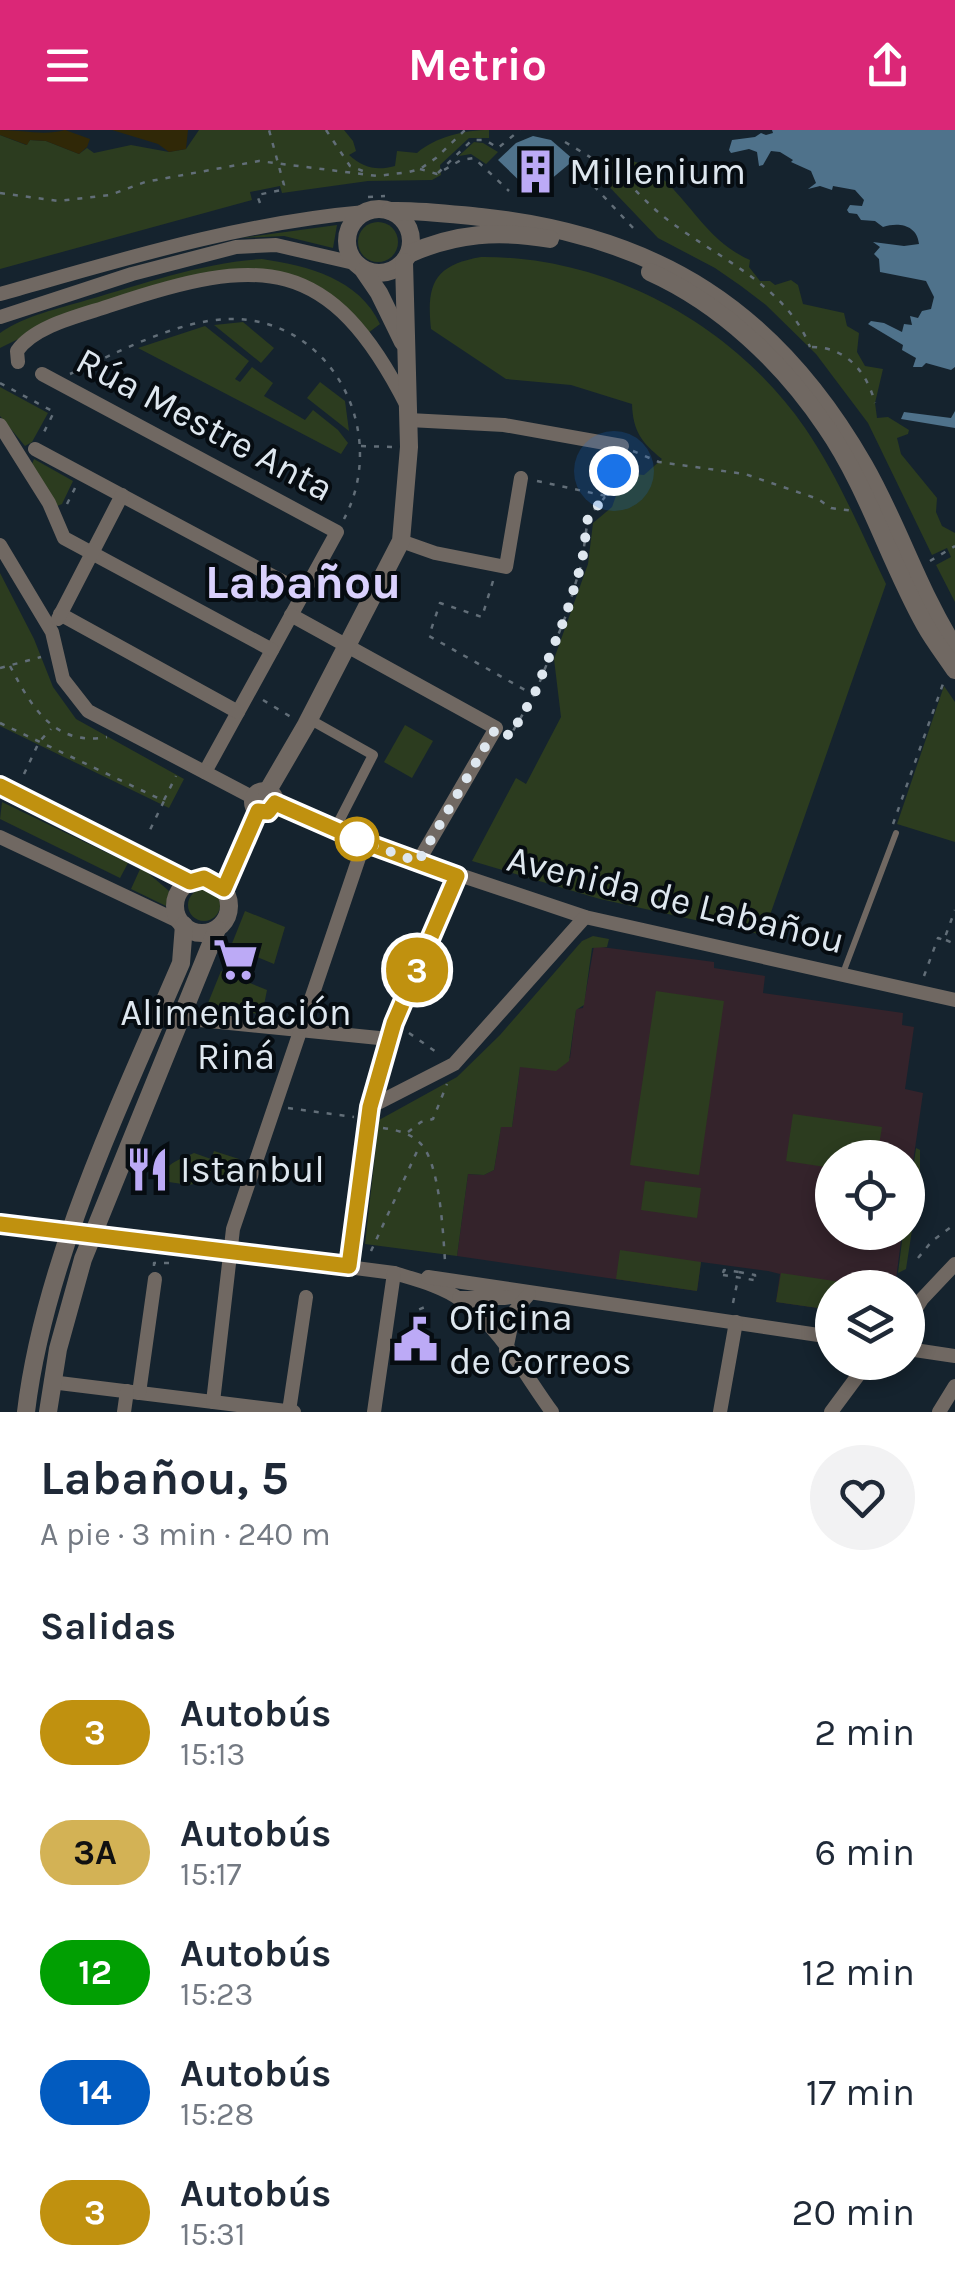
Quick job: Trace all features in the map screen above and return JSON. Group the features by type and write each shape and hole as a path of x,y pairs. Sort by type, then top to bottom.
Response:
{"street":[{"path":"224,889 263,801 401,541 409,416 408,228 390,211"},
{"path":"0,294 187,241 312,216 390,211 513,220 598,239 680,274 734,310 792,362 837,420 867,469 910,565 955,648"},
{"path":"364,212 346,235 349,255 380,293 408,352"},
{"path":"0,317 132,274 236,247 276,245 385,274 406,258 457,236 498,233 546,238 613,256 692,295 778,366 827,428 950,675"},
{"path":"18,362 16,351 26,340 74,318 144,294 236,273 281,276 314,289 352,319 383,361 409,416"},
{"name":"Rúa Mestre Anta","path":"48,378 338,532"},
{"path":"409,416 504,425 622,446"},
{"path":"0,425 50,503 64,538 272,650"},
{"path":"35,449 304,593"},
{"path":"401,541 434,553 506,567 521,478"},
{"path":"52,632 122,495"},
{"path":"204,772 338,532"},
{"name":"Avenida de Labañou","path":"0,545 52,632 64,679 88,711 263,801 457,876 585,916 955,1000"},
{"path":"60,614 238,712"},
{"path":"291,616 349,644 496,728 418,862"},
{"path":"307,722 373,755 334,829"},
{"path":"0,786 190,882"},
{"path":"0,837 182,923 200,932 223,923 230,906 224,889 204,878 190,882 176,900 182,923 182,963 71,1232 40,1328 26,1412"},
{"path":"213,1402 234,1229 364,842"},
{"path":"349,1266 369,1118 394,1023 457,876"},
{"path":"369,1118 454,1064 585,916"},
{"path":"48,1412 68,1307 92,1234 217,928"},
{"path":"180,1018 390,1039"},
{"path":"0,1224 349,1266 815,1334"},
{"path":"925,1296 955,1264"},
{"path":"394,1273 459,1298 482,1318 552,1412"},
{"path":"374,1412 394,1273"},
{"path":"124,1412 133,1392 155,1278"},
{"path":"459,1298 501,1287"},
{"path":"459,1298 504,1298 533,1293"},
{"path":"506,1350 514,1312 533,1293"},
{"path":"52,1382 292,1412 306,1297"},
{"path":"720,1412 736,1322"},
{"path":"925,1352 955,1356"},
{"path":"831,1412 855,1380"},
{"path":"939,1412 955,1386"}],"lane":[{"path":"842,974 896,833"}],"path":[{"path":"260,203 257,194 282,190 284,185 269,130"},
{"path":"326,130 350,166 378,176"},
{"path":"420,169 465,130"},
{"path":"437,174 472,140 485,140 498,148 520,130"},
{"path":"564,142 608,164 672,224 736,264 800,324 809,350 838,352 867,374 875,403"},
{"path":"0,193 60,201 110,195 172,176 260,161 378,176 420,169 437,174 474,158 509,190"},
{"path":"595,160 588,169 592,184 635,230"},
{"path":"48,378 166,334 224,319 255,320 273,326 299,341 338,374 354,406 359,446 354,497 338,532"},
{"path":"0,383 54,412 35,449"},
{"path":"359,446 386,447"},
{"path":"496,728 510,736 534,695 566,615 582,562 588,517 606,496 622,446 660,462 745,474 818,499 831,508 855,511"},
{"path":"68,503 87,476"},
{"path":"521,478 606,496"},
{"path":"929,562 955,546"},
{"path":"498,566 482,617 440,604 428,636 534,695"},
{"path":"0,668 57,653"},
{"path":"10,666 30,705 52,728 93,740 108,736"},
{"path":"896,833 890,831 950,675"},
{"path":"249,692 307,722"},
{"path":"0,723 164,801"},
{"path":"24,774 39,742 52,728"},
{"path":"148,834 180,768"},
{"path":"944,940 955,910"},
{"path":"924,976 938,938 955,944"},
{"path":"394,1023 454,1064"},
{"path":"407,1133 421,1122 433,1119 445,1091"},
{"path":"276,1106 369,1118 421,1143 436,1186 445,1261"},
{"path":"371,1252 421,1143"},
{"path":"918,1258 932,1241 955,1224"},
{"path":"734,1303 739,1273"},
{"path":"412,1318 424,1306"}],"shaded area":[{"path":"594,946 714,962 714,968 765,976 763,993 903,1013 902,1025 914,1027 905,1089 923,1093 916,1140 815,1140 815,1250 900,1250 897,1270 815,1270 815,1308 776,1302 780,1274 768,1271 701,1262 697,1291 457,1256 468,1174 484,1175 494,1170 501,1126 512,1127 520,1067 570,1058 576,1009 583,1008"}],"green space":[{"path":"199,130 344,130 356,151 349,155 376,168 395,166 397,151 417,153 451,135 489,130 489,138 469,138 440,165 441,175 432,180 368,181 282,193 280,186 250,192 252,200 0,269 0,135 26,145 30,140 46,141 79,154 87,148 94,153 131,145 169,152 186,149"},
{"path":"474,142 498,152 486,164 471,154 459,156 451,163"},
{"path":"612,159 634,162 651,175 661,177 723,244 750,260 749,267 760,281 775,285 791,280 798,285 803,304 844,313 847,326 859,333 857,352 865,366 883,369 875,403 877,418 888,417 909,430 897,438 901,454 937,498 936,512 942,526 955,533 955,602 936,565 951,557 947,548 932,555 868,423 816,354 741,286 658,238 598,175"},
{"path":"378,222 392,228 398,242 392,256 378,262 364,256 358,242 364,228"},
{"path":"337,225 333,248 284,236 241,238"},
{"path":"481,257 528,260 620,283 664,303 742,357 776,391 817,446 886,584 763,935 600,899 472,861 516,778 526,784 561,717 554,659 588,564 593,523 612,507 624,473 644,475 662,459 640,435 632,404 571,385 506,379 431,329 430,299 437,279 453,265"},
{"path":"262,259 331,277 359,296 380,324 368,333 344,306 319,287 292,276 237,271 177,283 88,309 0,348 0,333 42,313 196,269"},
{"path":"243,322 274,348 261,363 214,325"},
{"path":"205,326 249,361 235,379 240,382 252,367 273,383 264,396 305,420 313,410 348,443 341,454 138,348"},
{"path":"320,382 345,401 349,431 307,398"},
{"path":"0,387 48,413 32,442 25,446 0,416"},
{"path":"34,459 73,481 62,504 57,506 32,464"},
{"path":"0,573 34,639 53,687 76,719 184,779 169,808 0,726"},
{"path":"944,686 955,702 955,842 897,824"},
{"path":"405,725 433,741 412,778 384,762"},
{"path":"2,802 128,863 120,878 0,819"},
{"path":"141,867 169,891 166,906 131,889"},
{"path":"204,889 215,894 220,905 215,916 204,921 193,916 188,905 193,894"},
{"path":"245,911 285,927 274,964 231,946"},
{"path":"593,936 609,939 607,947 592,948 584,1005 576,1010 569,1061 556,1071 520,1067 512,1127 501,1127 494,1170 484,1175 468,1174 457,1256 365,1244 379,1120 457,1077 500,1035 582,941"},
{"path":"221,971 267,990 262,1015 208,1003"},
{"path":"656,991 724,1001 699,1175 630,1165"},
{"path":"793,1114 882,1127 880,1140 815,1140 815,1165 786,1161"},
{"path":"214,1151 239,1159 233,1176 189,1185 162,1181 169,1166 177,1161 194,1153 211,1159"},
{"path":"645,1181 701,1188 697,1218 641,1210"},
{"path":"620,1250 701,1262 697,1291 616,1279"},
{"path":"901,1250 909,1250 906,1269 898,1270"},
{"path":"781,1273 815,1278 815,1308 776,1302"}],"sand":[{"path":"0,130 65,130 90,139 79,154 46,141 30,140 27,145 0,135"},
{"path":"112,130 188,130 186,149 169,152 158,144"}],"water":[{"path":"772,130 955,130 955,367 951,370 926,363 913,367 916,358 902,350 903,345 868,324 884,323 902,332 904,324 912,325 910,316 918,318 922,311 931,309 934,297 926,281 880,272 879,259 874,254 880,247 873,242 919,244 915,233 901,225 883,227 849,213 850,205 862,206 864,200 855,190 833,186 832,190 820,186 808,189 816,183 811,171 780,152 771,151 759,166 757,152 729,150 732,140 766,135"},
{"path":"533,136 551,140 574,160 538,190 528,189 498,160 516,143"},
{"path":"955,411 955,428 901,419 904,412 951,418"}],"bus line":[{"name":"3","path":"0,786 190,882 204,878 224,889 258,811 268,812 275,803 364,842 457,876 394,1023 370,1107 349,1266 0,1224"}],"place":[{"name":"Millenium","path":"536,171"},
{"name":"Alimentación Riná","path":"236,960"},
{"name":"Istanbul","path":"147,1169"},
{"name":"Oficina de Correos","path":"416,1339"}],"district":[{"name":"Labañou","path":"303,581"}],"route":[{"path":"357,839 418,862 496,728 510,736 534,695 566,615 582,562 588,517 606,496 614,471"}]}
